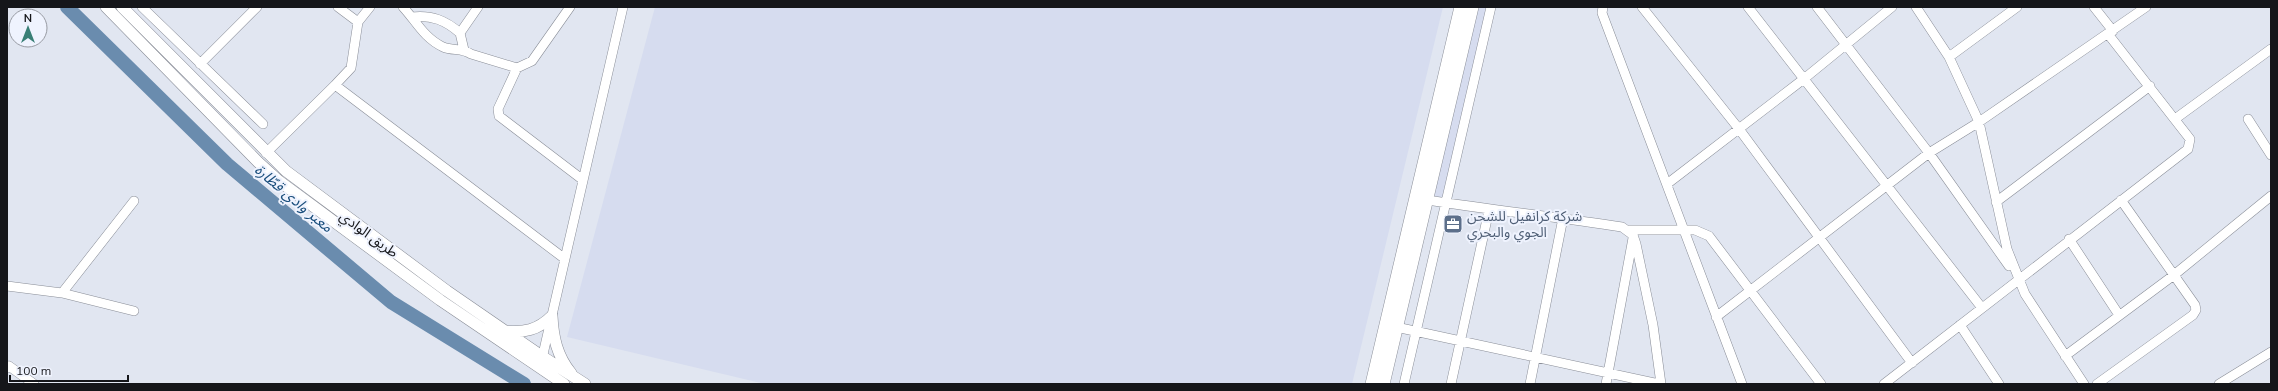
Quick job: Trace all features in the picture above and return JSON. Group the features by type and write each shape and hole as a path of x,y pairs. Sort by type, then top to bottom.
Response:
{"highway":[{"path":"1372,384 1461,7"},
{"path":"1383,384 1472,7"}],"main road":[{"name":"طريق الوادي","path":"106,7 258,162 285,185 440,300 541,363 582,382"},
{"name":"طريق الوادي","path":"122,7 266,153 313,192 504,330 564,384"},
{"path":"180,83 189,74"},
{"path":"504,330 525,332 536,329 552,316"},
{"path":"552,316 553,332 558,353 570,371 582,382"}],"street":[{"path":"142,7 263,124"},
{"path":"200,64 224,38 257,7"},
{"path":"338,7 358,22"},
{"path":"266,153 352,68 358,22 370,7"},
{"path":"402,7 412,17 418,28 430,39 444,47 464,50 470,54 517,68"},
{"path":"460,33 478,7"},
{"path":"570,7 532,61 517,68 498,109 499,116 583,180"},
{"path":"541,363 623,7"},
{"path":"1404,384 1491,7"},
{"path":"1603,7 1602,13 1742,384"},
{"path":"1642,7 1739,129 1817,237 1912,363"},
{"path":"1748,7 1982,308"},
{"path":"1817,7 1929,153 2018,278"},
{"path":"1667,184 1847,45 1892,7"},
{"path":"1916,7 1949,57 1979,122 2007,249 2028,301 2084,384"},
{"path":"1949,57 2017,7"},
{"path":"1884,384 2018,278 2188,149 2190,139 2094,7"},
{"path":"1716,317 1817,237 1929,153 1979,122 2146,7"},
{"path":"412,17 434,18 447,22 460,33 464,50"},
{"path":"2175,119 2271,49"},
{"path":"335,85 565,259"},
{"path":"1996,202 2150,86"},
{"path":"2248,119 2271,155"},
{"path":"2065,356 2118,315 2174,275 2271,196"},
{"path":"1427,200 1489,210 1563,218 1622,227 1631,232 1696,230 1709,236 1821,384"},
{"path":"2097,384 2193,315 2196,310 2195,305 2121,200"},
{"path":"62,293 134,201"},
{"path":"1451,384 1489,210"},
{"path":"1530,384 1563,218"},
{"path":"1606,384 1631,232"},
{"path":"1396,327 1660,384 1653,325 1631,232"},
{"path":"2069,239 2118,315"},
{"path":"7,286 62,293 134,311"},
{"path":"1960,325 1999,384"},
{"path":"2219,384 2271,352"},
{"path":"7,368 9,366 34,384"}],"shaded area":[{"path":"655,7 1443,7 1352,384 765,384 567,337"},
{"path":"1476,7 1495,7 1451,202 1429,200"}],"waterway":[{"name":"معبر وادي قطّارة","path":"67,7 227,164 391,302 524,384"}],"place":[{"name":"شركة كرانفيل للشحن الجوي والبحري","path":"1453,224"}]}
